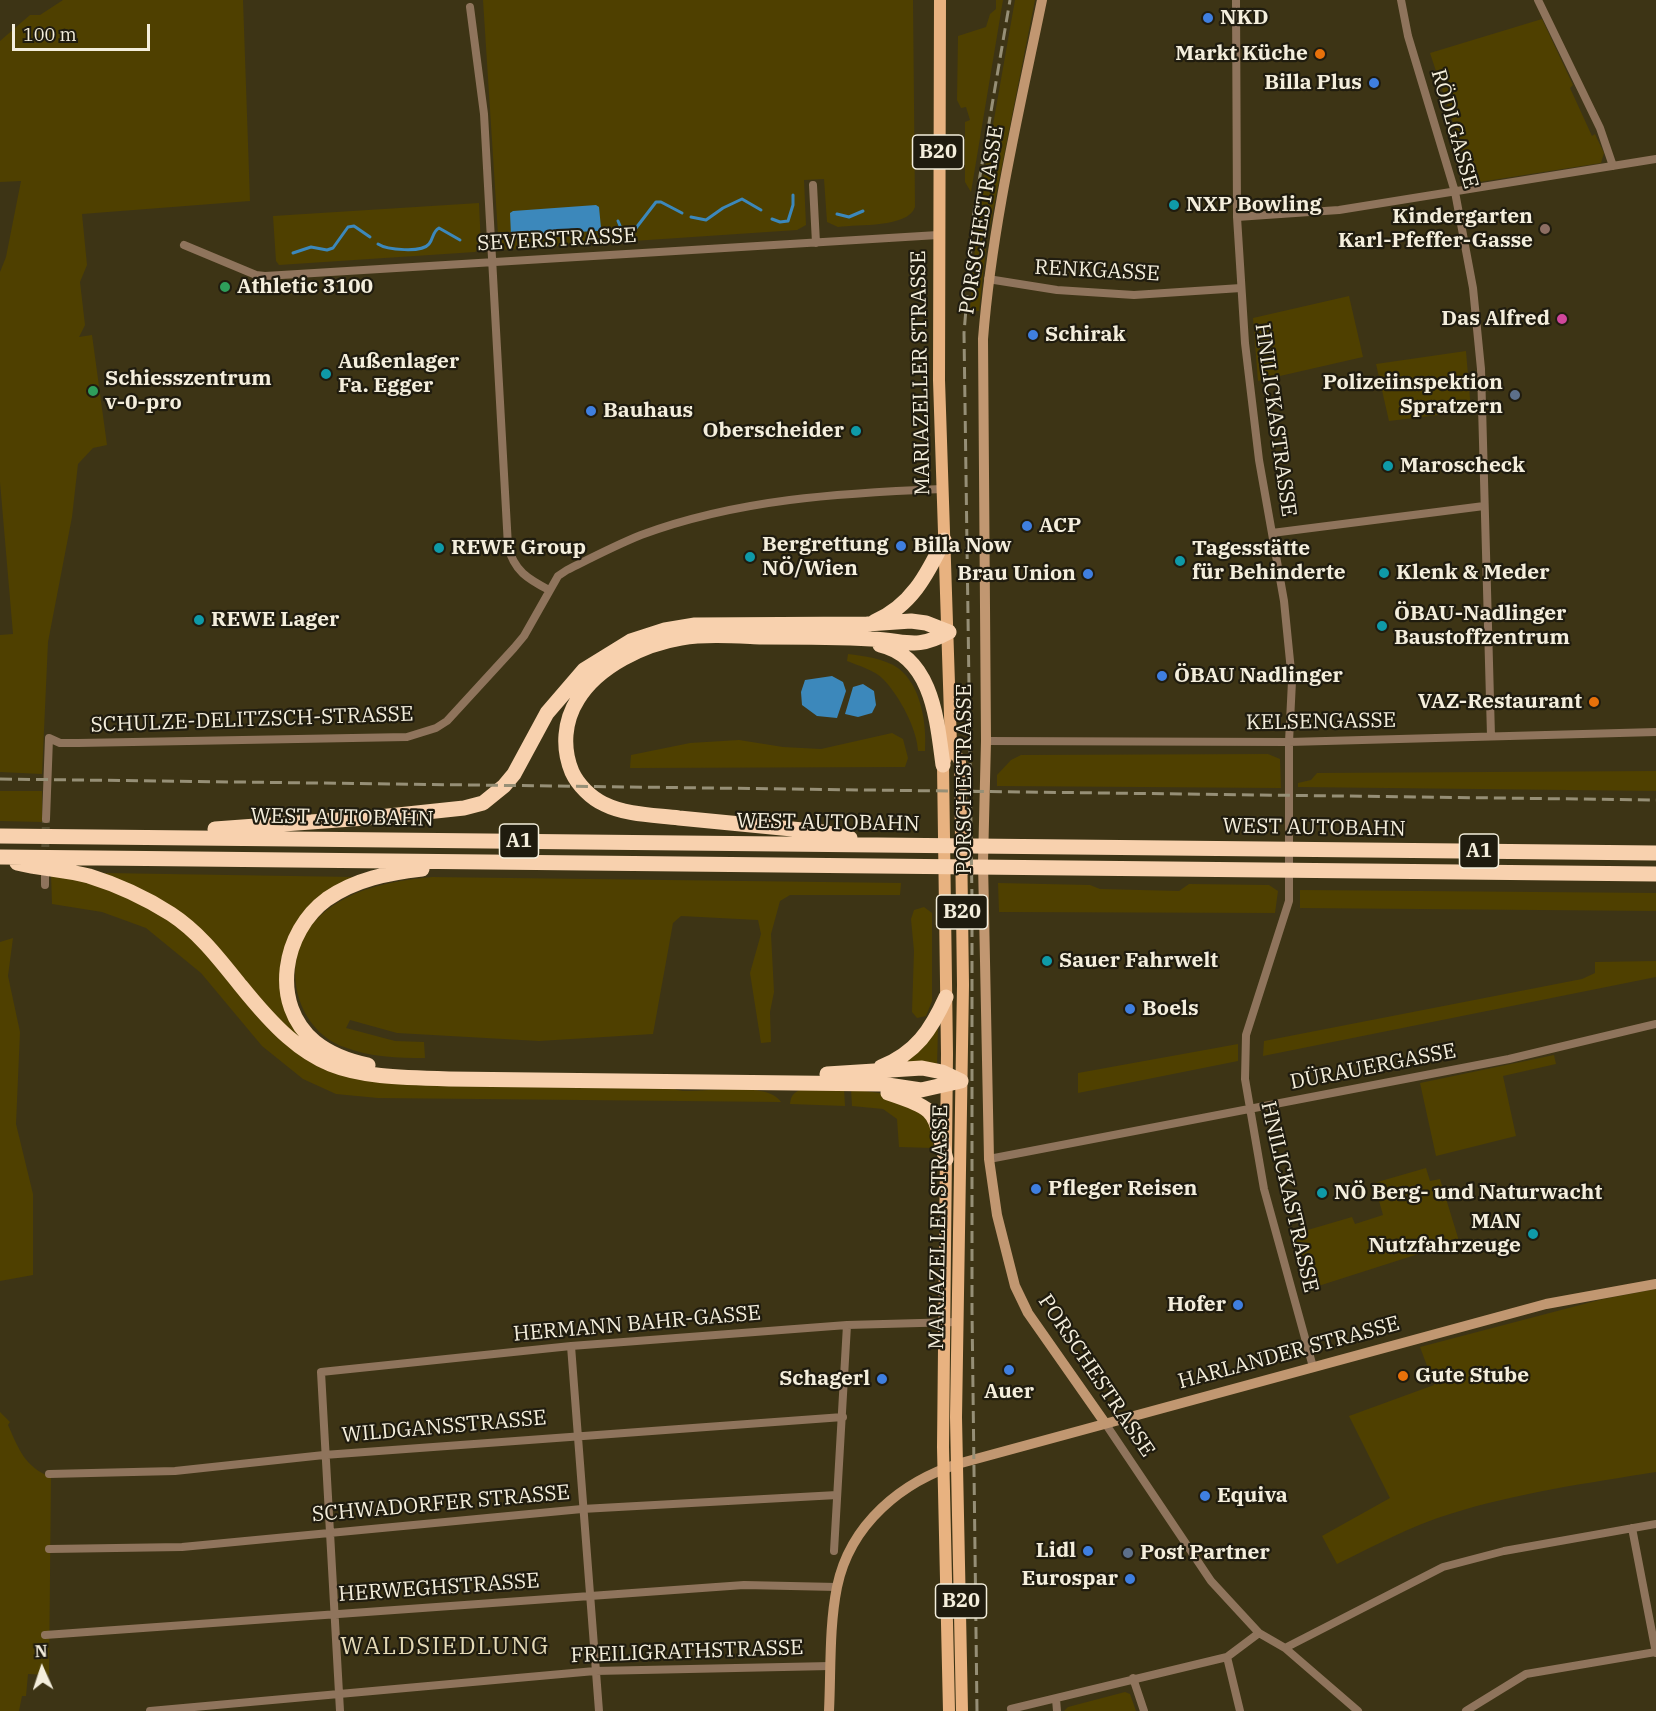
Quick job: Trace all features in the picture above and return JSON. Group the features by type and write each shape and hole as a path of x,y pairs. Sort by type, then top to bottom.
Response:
{"highway":[{"path":"867,624 889,615 910,598 927,574 944,540"},
{"path":"159,837 221,828 379,817 470,807 483,803 504,786 543,719 563,691 584,670 631,641 666,630 696,626 867,624 911,621 926,623 949,632"},
{"path":"880,844 823,832 618,809 603,804 581,786 573,774 567,755 567,723 584,690 599,675 634,654 680,638 713,636 851,639 918,644 949,632"},
{"path":"851,639 885,646 901,655 914,666 925,681 937,718 943,765"},
{"name":"WEST AUTOBAHN","path":"0,836 1656,853"},
{"path":"0,858 41,869 87,876 132,891 173,915 205,942 260,1009 291,1042 313,1058 347,1072 384,1077 714,1081 867,1079 922,1068 952,1080"},
{"name":"WEST AUTOBAHN","path":"0,858 1656,874"},
{"path":"475,862 364,880 327,899 306,920 292,942 287,989 291,1006 300,1024 314,1041 349,1061 396,1069 867,1079 881,1084 921,1090 952,1080"},
{"path":"867,1079 921,1041 946,997"},
{"path":"867,1079 927,1109 937,1121 946,1159"}],"main road":[{"name":"MARIAZELLER STRASSE","path":"940,0 938,235 942,489 949,632 951,745 943,765 946,997 952,1080 957,1322 962,1711"},
{"name":"MARIAZELLER STRASSE","path":"949,1711 943,1447 946,1159 963,973 960,762 951,745"}],"street":[{"name":"PORSCHESTRASSE","path":"1042,0 988,279 983,339 986,741 983,862 989,1159 997,1215 1015,1286 1034,1321 1211,1581 1259,1633 1285,1648 1358,1711"},
{"name":"HNILICKASTRASSE","path":"1236,0 1237,217 1250,397 1291,665 1289,901 1246,1035 1245,1079 1264,1189 1313,1367"},
{"name":"RÖDLGASSE","path":"1401,0 1408,36 1455,192 1473,288 1482,369 1491,736"},
{"path":"1538,0 1600,128 1613,166"},
{"path":"470,7 484,114 508,546 516,567 526,579 549,590"},
{"path":"1237,217 1339,210 1656,159"},
{"path":"813,185 816,243"},
{"name":"SEVERSTRASSE","path":"184,245 256,275 266,276 938,235"},
{"name":"RENKGASSE","path":"988,279 1057,290 1134,296 1241,288"},
{"name":"SCHULZE-DELITZSCH-STRASSE","path":"46,819 49,738 60,742 78,743 318,740 407,737 423,733 447,721 514,648 524,636 558,576 567,570 640,536 687,520 744,507 820,495 942,489"},
{"path":"1272,533 1484,506"},
{"name":"KELSENGASSE","path":"986,741 1289,742 1656,732"},
{"path":"45,876 45,885"},
{"name":"DÜRAUERGASSE","path":"989,1159 1249,1111 1509,1059 1656,1024"},
{"name":"HARLANDER STRASSE","path":"830,1711 830,1666 837,1587 853,1546 879,1510 901,1491 935,1472 1105,1423 1546,1304 1656,1284"},
{"name":"HERMANN BAHR-GASSE","path":"324,1455 321,1372 571,1346 847,1325 957,1322"},
{"path":"834,1551 847,1325"},
{"path":"571,1346 599,1711"},
{"name":"WILDGANSSTRASSE","path":"49,1474 175,1471 324,1455 843,1417"},
{"path":"324,1455 340,1711"},
{"name":"SCHWADORFER STRASSE","path":"48,1549 182,1547 582,1509 837,1495"},
{"path":"1285,1648 1443,1567 1504,1551 1656,1524"},
{"path":"1466,1711 1526,1674 1656,1652 1632,1528"},
{"name":"HERWEGHSTRASSE","path":"45,1635 744,1585 837,1587"},
{"path":"1011,1709 1227,1657 1259,1633"},
{"path":"1227,1657 1240,1711"},
{"name":"FREILIGRATHSTRASSE","path":"150,1711 595,1671 830,1666"},
{"path":"1133,1678 1144,1711"},
{"path":"1056,1699 1057,1711"}],"shaded area":[{"path":"63,0 243,0 250,201 82,214 87,265 80,282 85,325 79,337 92,335 107,445 93,448 78,464 72,517 48,642 42,774 0,772 0,635 13,634 0,482 0,272 6,257 21,181 0,182 0,41 30,15 40,15"},
{"path":"483,0 913,0 915,207 911,214 893,222 838,227 827,222 824,179 804,180 806,225 797,230 499,250"},
{"path":"996,0 1003,0 971,192 965,182 965,122 970,120 966,107 961,108 957,100 958,36 986,27 990,14 996,9"},
{"path":"1015,0 1035,0 990,226 985,228 984,236 987,240 979,311 970,311 978,210"},
{"path":"1542,19 1573,85 1570,88 1592,136 1595,134 1604,153 1601,163 1473,183 1430,53"},
{"path":"479,203 481,247 475,252 279,265 276,261 273,216"},
{"path":"1349,296 1363,357 1258,381 1253,318"},
{"path":"1466,351 1471,411 1389,421 1376,364"},
{"path":"848,654 886,662 906,675 921,706 925,729 925,751 918,751 911,723 890,687 876,674 847,661"},
{"path":"892,733 903,739 908,758 905,767 630,768 631,755 690,743 739,740 783,747 821,749"},
{"path":"1268,754 1280,759 1281,788 997,786 997,775 1011,760 1021,755"},
{"path":"1656,771 1656,791 1298,787 1298,783 1311,780 1317,773"},
{"path":"0,791 42,791 42,822 0,821"},
{"path":"104,873 354,877 318,908 294,933 281,961 281,975 285,990 303,1037 296,1041 207,938"},
{"path":"51,874 100,885 172,919 331,1071 660,1084 683,1091 750,1090 774,1096 781,1102 378,1098 336,1094 303,1079 262,1046 201,973 146,928 102,912 52,904"},
{"path":"432,877 901,883 900,895 790,895 780,901 771,934 774,992 770,1012 771,1042 761,1043 750,973 761,934 758,920 681,916 673,923 653,1034 539,1041 397,1033 350,1020 346,1028 395,1041 424,1042 425,1058 363,1053 327,1038 313,1025 303,1009 297,992 295,973 297,954 304,937 315,921 327,910 354,894 385,884"},
{"path":"998,883 1090,885 1100,889 1179,891 1189,884 1269,885 1278,891 1275,913 999,912"},
{"path":"1300,890 1656,893 1656,911 1300,908"},
{"path":"924,907 932,913 932,1001 926,1016 917,1018 912,1012 914,951 911,919 914,910"},
{"path":"13,938 8,976 20,1032 16,1124 33,1194 33,1275 0,1281 0,942"},
{"path":"1656,961 1656,977 1263,1056 1264,1041 1582,979 1595,973 1595,962"},
{"path":"938,1028 937,1066 890,1068"},
{"path":"1238,1044 1238,1061 1078,1093 1078,1073"},
{"path":"1554,1055 1556,1064 1503,1076 1516,1136 1436,1156 1420,1083"},
{"path":"804,1088 844,1088 845,1106 790,1104 794,1094"},
{"path":"851,1089 879,1093 923,1110 933,1128 933,1148 899,1147 897,1119 883,1109 852,1106"},
{"path":"1426,1168 1430,1181 1440,1179 1459,1241 1309,1289 1294,1234 1352,1217 1355,1224 1383,1215 1374,1183"},
{"path":"1656,1289 1656,1472 1552,1489 1450,1514 1421,1524 1337,1564 1322,1536 1390,1498 1349,1416 1434,1385 1420,1347 1603,1299"},
{"path":"0,1412 10,1422 8,1425 24,1457 35,1468 51,1477 49,1675 28,1674 26,1696 22,1696 19,1711 0,1711"},
{"path":"1125,1692 1130,1694 1136,1711 1064,1711 1068,1707"}],"water":[{"path":"596,205 599,207 601,228 598,231 511,235 510,213 513,211"},
{"path":"832,676 843,682 846,691 837,718 817,716 802,705 801,692 805,680"},
{"path":"863,684 874,691 876,705 872,713 858,717 845,714 853,687"}],"waterway":[{"path":"772,219 780,222 788,221 793,205 793,195"},
{"path":"691,217 706,220 742,199 761,210"},
{"path":"618,221 621,228 636,228 656,202 661,202 682,213"},
{"path":"837,214 849,217 863,211"},
{"path":"293,253 311,247 327,250 333,248 348,227 354,226 370,237"},
{"path":"378,244 396,249 419,249 429,244 435,231 439,228 460,240"}],"tunnel":[{"path":"45,859 46,819"}],"railway":[{"path":"977,1711 972,1310 972,900 964,333 974,211 1010,0"},
{"path":"0,779 1656,800"}],"place":[{"name":"NKD","path":"1208,18"},
{"name":"Markt Küche","path":"1320,54"},
{"name":"Billa Plus","path":"1374,83"},
{"name":"NXP Bowling","path":"1174,205"},
{"name":"Kindergarten Karl-Pfeffer-Gasse","path":"1545,229"},
{"name":"Athletic 3100","path":"225,287"},
{"name":"Das Alfred","path":"1562,319"},
{"name":"Schirak","path":"1033,335"},
{"name":"Außenlager Fa. Egger","path":"326,374"},
{"name":"Schiesszentrum v-0-pro","path":"93,391"},
{"name":"Polizeiinspektion Spratzern","path":"1515,395"},
{"name":"Bauhaus","path":"591,411"},
{"name":"Oberscheider","path":"856,431"},
{"name":"Maroscheck","path":"1388,466"},
{"name":"ACP","path":"1027,526"},
{"name":"Billa Now","path":"901,546"},
{"name":"REWE Group","path":"439,548"},
{"name":"Bergrettung NÖ/Wien","path":"750,557"},
{"name":"Tagesstätte für Behinderte","path":"1180,561"},
{"name":"Klenk & Meder","path":"1384,573"},
{"name":"Brau Union","path":"1088,574"},
{"name":"REWE Lager","path":"199,620"},
{"name":"ÖBAU-Nadlinger Baustoffzentrum","path":"1382,626"},
{"name":"ÖBAU Nadlinger","path":"1162,676"},
{"name":"VAZ-Restaurant","path":"1594,702"},
{"name":"Sauer Fahrwelt","path":"1047,961"},
{"name":"Boels","path":"1130,1009"},
{"name":"Pfleger Reisen","path":"1036,1189"},
{"name":"NÖ Berg- und Naturwacht","path":"1322,1193"},
{"name":"MAN Nutzfahrzeuge","path":"1533,1234"},
{"name":"Hofer","path":"1238,1305"},
{"name":"Auer","path":"1009,1370"},
{"name":"Gute Stube","path":"1403,1376"},
{"name":"Schagerl","path":"882,1379"},
{"name":"Equiva","path":"1205,1496"},
{"name":"Lidl","path":"1088,1551"},
{"name":"Post Partner","path":"1128,1553"},
{"name":"Eurospar","path":"1130,1579"}],"district":[{"name":"WALDSIEDLUNG","path":"445,1647"}]}
